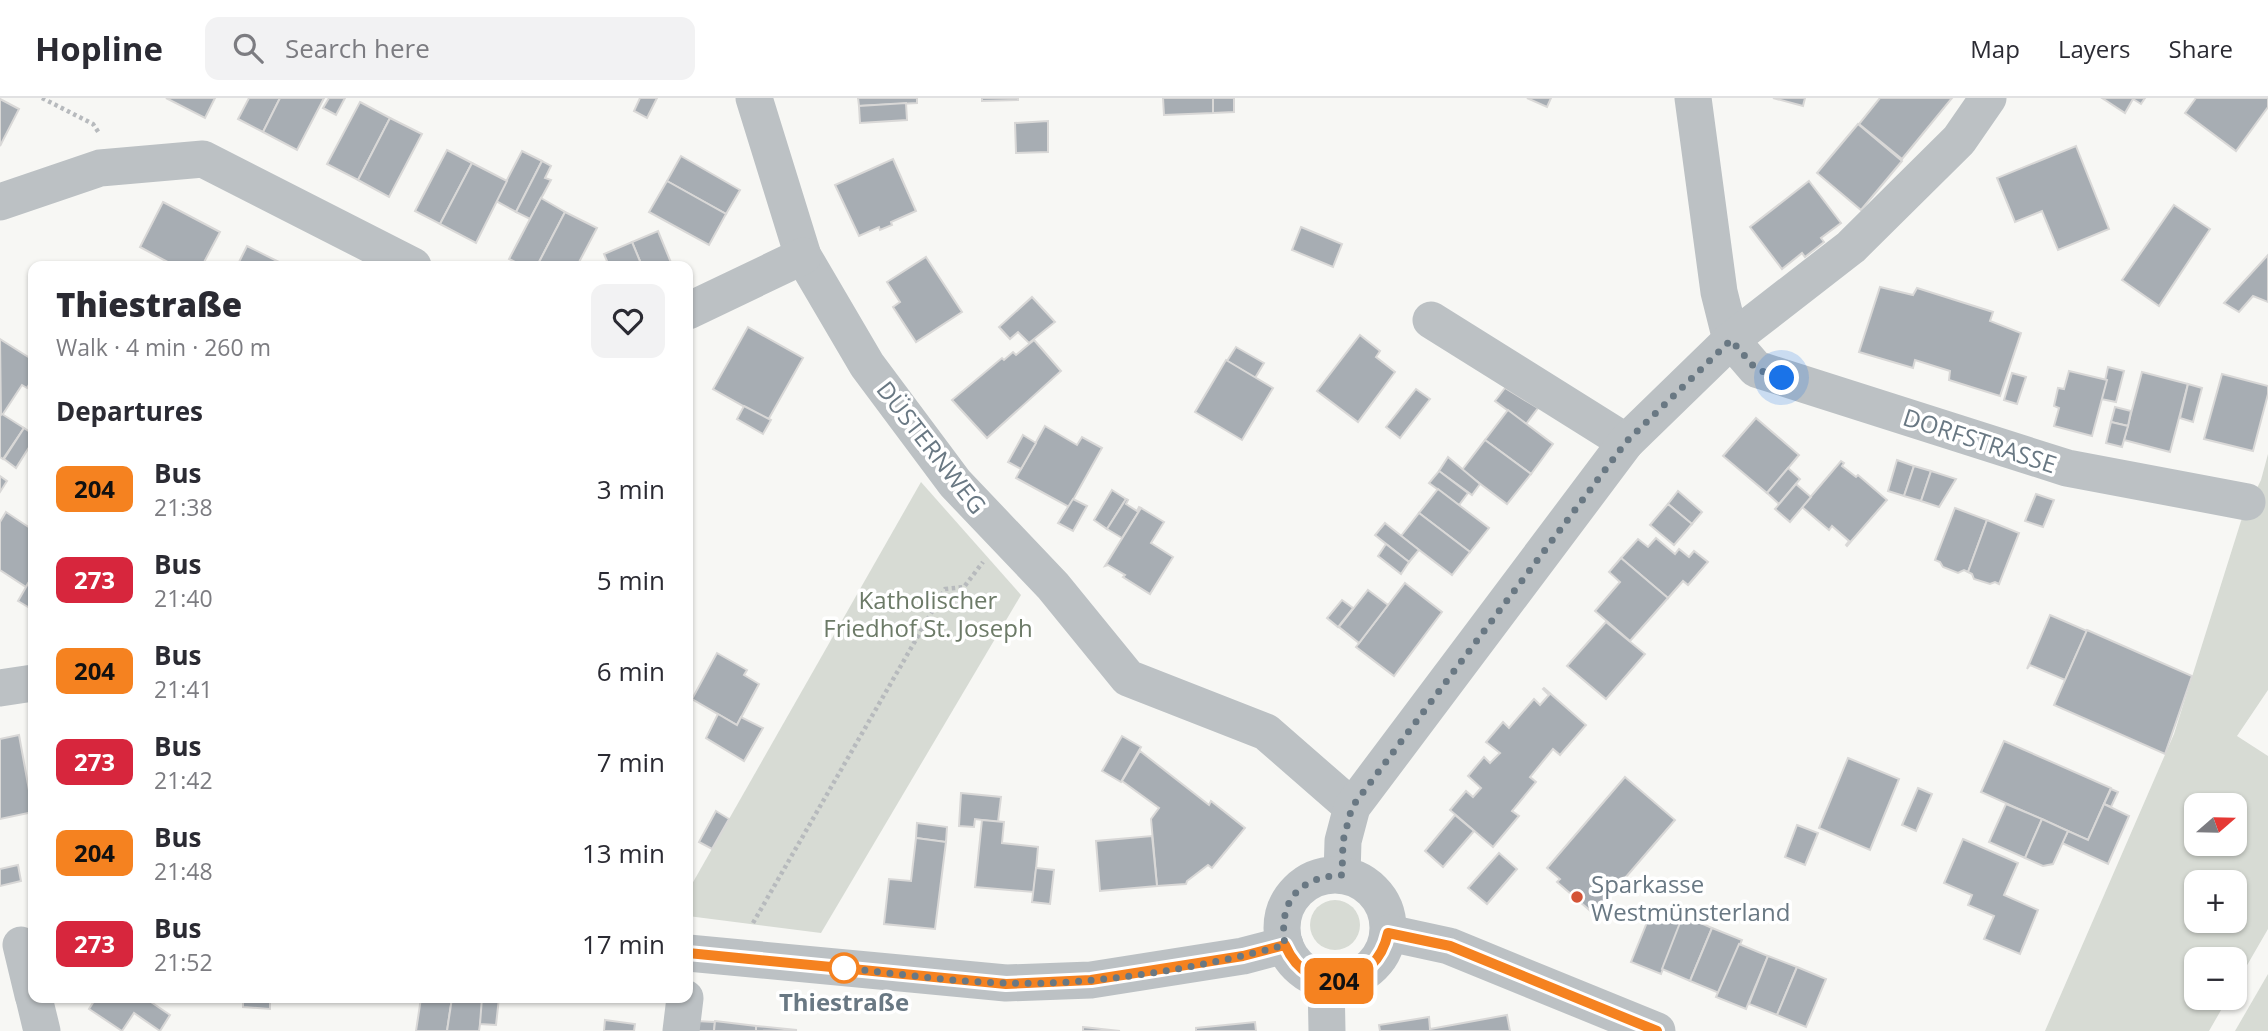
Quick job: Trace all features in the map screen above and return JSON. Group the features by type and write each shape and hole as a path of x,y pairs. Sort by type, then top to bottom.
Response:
{"street":[{"name":"DÜSTERNWEG","path":"754,98 803,256 867,365 955,483 1052,586 1128,678 1266,732 1352,807"},
{"path":"1693,98 1719,292 1731,340"},
{"path":"1342,875 1343,841 1352,807 1626,442 1731,340 1851,247 1959,140 1988,98"},
{"path":"0,202 100,168 203,159 403,261"},
{"path":"693,309 803,256"},
{"path":"1431,320 1626,442"},
{"name":"DORFSTRASSE","path":"1731,340 1756,369 2067,468 2247,502"},
{"path":"0,688 28,684"},
{"path":"1342,875 1362,881 1377,895 1387,913 1388,933 1382,954 1368,970 1348,980 1326,980 1301,969 1294,962 1285,945 1282,928 1285,910 1294,894 1307,882 1324,876 1342,875"},
{"path":"1388,933 1450,946 1657,1031"},
{"path":"693,961 734,958 1006,984 1091,980 1243,956 1285,945"},
{"path":"18,946 28,977"},
{"path":"1326,980 1327,1031"},
{"path":"36,1003 42,1031"},
{"path":"681,1031 684,1003"}],"path":[{"path":"42,98 93,124 102,138 100,168"},
{"path":"734,958 945,589 964,587 1004,535"}],"green space":[{"path":"2268,454 2268,690 2237,736 2268,756 2268,929 2247,965 2247,947 2184,947 2184,1010 2221,1010 2209,1031 2045,1031 2174,734 2241,521 2261,480"},
{"name":"Katholischer Friedhof St. Joseph","path":"921,482 1021,595 821,933 693,917 693,882"},
{"path":"1335,900 1353,907 1360,925 1353,943 1335,950 1317,943 1310,925 1317,907"},
{"path":"2268,974 2268,1031 2235,1031"}],"building":[{"path":"166,98 215,98 205,118"},
{"path":"249,98 280,98 263,132 238,119"},
{"path":"280,98 324,98 297,150 263,132"},
{"path":"329,98 345,98 336,115 323,108"},
{"path":"640,98 657,98 647,118 634,111"},
{"path":"858,98 917,98 917,103 859,106"},
{"path":"982,98 1018,98 1018,100 982,101"},
{"path":"1163,98 1213,98 1213,113 1164,115"},
{"path":"1213,98 1234,98 1234,112 1213,113"},
{"path":"1527,98 1551,98 1547,107"},
{"path":"1773,98 1805,98 1803,106"},
{"path":"1880,98 1952,98 1902,159 1859,124"},
{"path":"2102,98 2145,98 2141,104 2133,99 2125,113"},
{"path":"2196,98 2268,98 2268,107 2236,151 2185,113"},
{"path":"0,99 19,109 0,146"},
{"path":"360,102 390,118 358,180 327,164"},
{"path":"906,103 907,120 860,123 859,106"},
{"path":"390,118 422,134 389,197 358,180"},
{"path":"1048,121 1048,152 1016,153 1015,123"},
{"path":"1858,124 1902,161 1861,210 1817,173"},
{"path":"2076,146 2109,229 2058,250 2042,211 2015,222 1997,178"},
{"path":"447,150 472,163 440,224 415,211"},
{"path":"522,151 542,161 516,212 496,201"},
{"path":"681,156 740,190 726,214 667,181"},
{"path":"893,159 916,211 891,222 892,225 880,230 879,227 859,236 835,185"},
{"path":"542,161 551,166 545,178 551,180 530,219 516,212"},
{"path":"472,163 507,181 476,243 440,224"},
{"path":"667,181 726,214 709,245 649,212"},
{"path":"1809,181 1841,223 1821,238 1824,242 1805,257 1802,253 1782,269 1750,227"},
{"path":"541,198 565,212 540,261 509,259"},
{"path":"163,202 220,232 205,261 166,261 140,247"},
{"path":"2174,205 2210,229 2159,306 2122,280"},
{"path":"565,212 597,228 580,261 540,261"},
{"path":"1301,227 1342,244 1333,267 1292,250"},
{"path":"658,231 670,261 640,261 632,242"},
{"path":"632,242 640,261 607,261 604,254"},
{"path":"247,246 277,261 240,261"},
{"path":"2268,255 2268,302 2253,296 2239,312 2224,303"},
{"path":"926,257 962,312 916,342 893,307 900,302 887,282"},
{"path":"1880,287 1913,295 1917,288 1993,312 1990,321 2021,333 2000,396 1949,380 1950,371 1915,360 1913,368 1859,352"},
{"path":"1032,297 1055,322 1029,343 1018,332 1010,339 999,327"},
{"path":"748,327 803,358 768,420 713,389"},
{"path":"1360,335 1380,351 1376,357 1395,372 1358,422 1317,391"},
{"path":"0,339 28,357 28,386 22,385 1,417"},
{"path":"1034,340 1061,371 987,438 952,400 1002,358 1004,360 1013,352 1016,355"},
{"path":"1236,347 1264,363 1255,378 1227,361"},
{"path":"1226,360 1273,388 1242,440 1195,412"},
{"path":"2108,367 2124,371 2116,402 2101,399"},
{"path":"2069,371 2107,380 2092,436 2054,426 2059,408 2054,406 2058,388 2064,389"},
{"path":"2142,372 2188,384 2170,452 2124,440"},
{"path":"2012,373 2026,377 2017,404 2004,400"},
{"path":"2222,374 2268,386 2253,451 2204,439"},
{"path":"2188,384 2202,388 2193,422 2180,418"},
{"path":"1505,388 1538,408 1526,424 1495,401"},
{"path":"1416,389 1430,399 1400,438 1386,427"},
{"path":"744,406 771,420 763,434 737,419"},
{"path":"2115,407 2131,411 2128,426 2111,422"},
{"path":"1508,410 1553,444 1531,474 1485,440"},
{"path":"2,414 24,428 3,459 0,457"},
{"path":"1756,418 1799,455 1767,493 1723,456"},
{"path":"2111,422 2128,426 2122,447 2106,443"},
{"path":"1045,426 1077,445 1082,437 1102,448 1069,507 1016,478"},
{"path":"24,428 28,431 28,449 16,468 4,459"},
{"path":"1023,435 1036,443 1021,469 1008,462"},
{"path":"1485,440 1531,474 1507,504 1462,470"},
{"path":"1448,457 1480,484 1472,495 1439,471"},
{"path":"1897,460 1914,466 1904,496 1888,491"},
{"path":"1841,461 1844,463 1842,466 1856,477 1858,475 1887,500 1847,546 1849,541 1832,526 1829,530 1802,507"},
{"path":"1914,466 1931,471 1921,501 1904,496"},
{"path":"1788,468 1800,479 1779,504 1767,493"},
{"path":"1439,471 1468,493 1459,505 1429,483"},
{"path":"1931,471 1956,479 1939,507 1921,501"},
{"path":"0,476 7,481 0,492"},
{"path":"1796,484 1811,497 1790,522 1775,509"},
{"path":"1438,489 1489,528 1470,552 1419,513"},
{"path":"1112,490 1126,499 1107,529 1094,520"},
{"path":"1678,491 1702,512 1692,524 1668,504"},
{"path":"2036,494 2054,500 2043,527 2025,521"},
{"path":"1073,499 1087,506 1073,531 1058,523"},
{"path":"1126,499 1126,504 1137,511 1141,508 1122,538 1107,529"},
{"path":"1668,504 1692,524 1674,545 1650,525"},
{"path":"1141,508 1164,522 1151,543 1173,557 1150,594 1123,577 1125,575 1108,565 1105,566"},
{"path":"1955,508 1987,520 1968,572 1964,570 1958,573 1943,567 1935,560"},
{"path":"6,512 28,527 26,587 0,570 0,522"},
{"path":"1419,513 1470,552 1452,575 1401,536"},
{"path":"1987,520 2019,533 1999,584 1974,579 1968,572"},
{"path":"1385,523 1419,550 1409,562 1375,535"},
{"path":"1656,538 1675,554 1679,549 1689,557 1694,551 1708,562 1688,585 1683,581 1668,598 1621,558 1638,539 1648,547"},
{"path":"1386,544 1409,562 1401,574 1378,556"},
{"path":"1621,558 1668,598 1630,641 1595,611 1620,582 1609,572"},
{"path":"1405,583 1442,612 1394,676 1356,647"},
{"path":"28,584 28,607 18,601"},
{"path":"1368,590 1388,605 1359,643 1339,627"},
{"path":"1342,600 1353,608 1338,627 1327,618"},
{"path":"2050,615 2087,631 2065,680 2030,665 2027,669"},
{"path":"1606,622 1645,654 1606,699 1567,666"},
{"path":"2087,630 2192,676 2165,754 2054,705"},
{"path":"717,653 747,670 744,675 759,684 737,725 693,697"},
{"path":"1544,688 1586,725 1560,755 1553,749 1530,777 1536,782 1512,811 1519,816 1493,847 1450,810 1466,791 1473,797 1481,788 1468,776 1484,757 1490,763 1500,753 1486,742 1503,722 1509,728 1534,699 1540,705 1549,695"},
{"path":"718,714 737,725 741,717 763,728 744,761 706,738"},
{"path":"19,735 28,784 28,813 0,819 0,739"},
{"path":"1122,736 1141,747 1121,782 1102,771"},
{"path":"2004,741 2111,788 2088,840 1981,792"},
{"path":"1140,751 1209,805 1211,801 1245,828 1212,868 1208,865 1186,884 1157,886 1151,819 1159,808 1122,781"},
{"path":"1848,758 1899,779 1870,850 1819,828"},
{"path":"1625,777 1675,820 1594,914 1557,882 1560,879 1547,868"},
{"path":"1918,788 1932,794 1916,831 1902,825"},
{"path":"2111,789 2118,792 2111,807 2104,804"},
{"path":"961,793 1001,797 998,822 975,819 974,827 959,826"},
{"path":"2006,804 2042,819 2025,858 1989,842"},
{"path":"2104,804 2129,816 2108,864 2062,843 2068,831 2088,840"},
{"path":"716,811 729,819 712,849 699,842"},
{"path":"1455,815 1474,831 1443,867 1425,851"},
{"path":"2042,819 2068,831 2053,864 2043,866 2025,858"},
{"path":"982,820 1004,822 1002,843 1038,847 1034,892 975,887"},
{"path":"917,823 947,827 946,842 916,838"},
{"path":"1797,825 1818,833 1805,865 1785,857"},
{"path":"1152,836 1157,886 1100,891 1096,841"},
{"path":"916,838 946,842 935,929 884,924 889,879 911,881"},
{"path":"1963,839 2018,863 2004,895 2038,910 2020,954 1984,939 1994,916 1968,905 1972,895 1944,883"},
{"path":"1499,853 1517,869 1487,904 1468,888"},
{"path":"18,865 21,881 0,886 0,869"},
{"path":"1036,868 1054,870 1050,904 1032,902"},
{"path":"1658,910 1682,920 1661,974 1631,962 1650,915 1655,917"},
{"path":"1683,915 1712,928 1690,981 1662,969"},
{"path":"1712,928 1742,940 1719,993 1690,981"},
{"path":"1739,944 1768,956 1746,1009 1716,997"},
{"path":"1768,956 1797,967 1777,1015 1749,1004"},
{"path":"1797,967 1826,979 1806,1027 1777,1015"},
{"path":"93,1003 152,1003 170,1015 160,1031 134,1013 122,1031 89,1009"},
{"path":"243,1003 270,1003 270,1009 243,1007"},
{"path":"420,1003 451,1003 447,1031 416,1031"},
{"path":"451,1003 483,1003 479,1031 447,1031"},
{"path":"482,1003 498,1003 496,1025 480,1024"},
{"path":"1507,1015 1510,1031 1380,1031 1379,1025 1429,1017 1430,1029"},
{"path":"605,1020 635,1024 634,1031 604,1031"},
{"path":"696,1021 715,1022 714,1031 695,1031"},
{"path":"715,1021 756,1026 756,1031 714,1031"},
{"path":"1255,1022 1256,1031 1196,1031 1196,1028"},
{"path":"756,1026 797,1030 756,1031"},
{"path":"1083,1027 1120,1031 1083,1031"}],"bus line":[{"name":"204","path":"693,953 1006,984 1091,980 1243,956 1285,945 1301,969 1317,978 1337,981 1358,976 1376,963 1386,944 1388,933 1450,946 1657,1031"}],"place":[{"name":"Sparkasse Westmünsterland","path":"1577,897"},
{"name":"Thiestraße","path":"844,968"}],"route":[{"path":"844,968 1006,984 1091,980 1243,956 1285,945 1282,928 1285,910 1294,894 1307,882 1324,876 1342,875 1343,841 1352,807 1626,442 1731,340 1756,369 1782,378"}]}
